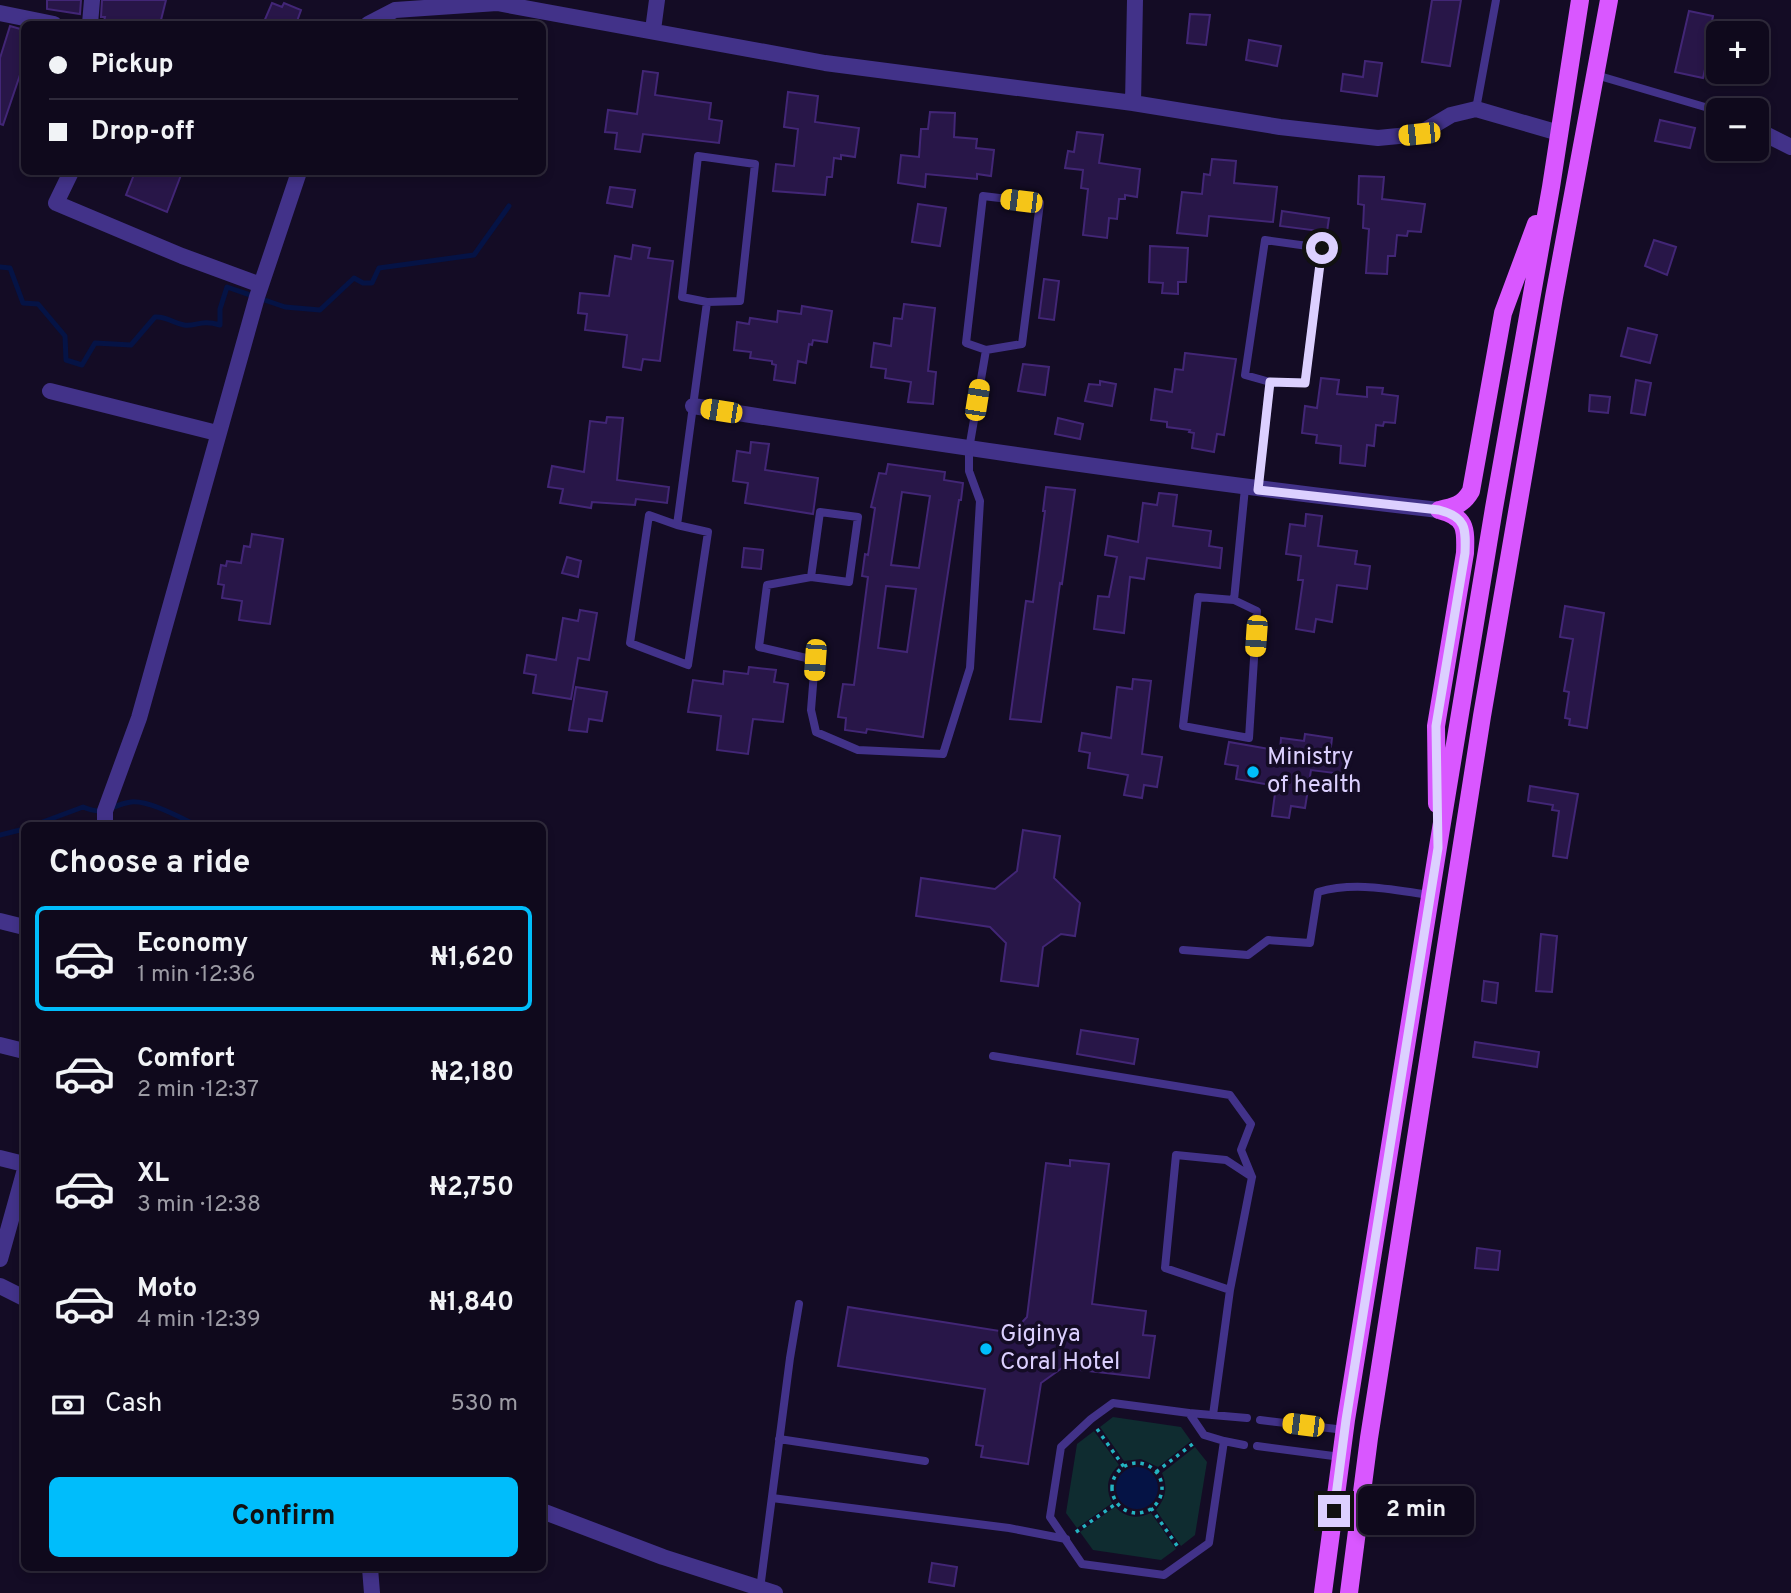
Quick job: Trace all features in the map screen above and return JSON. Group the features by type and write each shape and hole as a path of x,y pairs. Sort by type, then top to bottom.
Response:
{"main road":[{"path":"1323,1593 1345,1430 1438,848 1580,0"},
{"path":"1349,1593 1369,1438 1482,716 1554,298 1609,0"},
{"path":"1439,510 1456,507 1466,500 1471,491 1503,313 1550,187"},
{"path":"1438,848 1436,726 1466,533 1462,522 1453,514 1439,510"}],"street":[{"path":"90,21 92,0"},
{"path":"653,30 657,0"},
{"path":"1133,103 1135,0"},
{"path":"374,21 395,10 498,1 825,63 1133,103 1280,127 1378,138 1419,134 1451,115 1476,109 1559,133"},
{"path":"0,13 39,21"},
{"path":"1769,136 1791,147"},
{"path":"70,175 56,203 261,285"},
{"path":"105,822 105,811 139,718 187,551 217,433 261,285 298,175"},
{"path":"50,391 217,433"},
{"path":"693,406 1252,489 1439,510"},
{"path":"0,921 21,926"},
{"path":"0,1045 21,1050"},
{"path":"0,1158 21,1163"},
{"path":"0,1259 21,1184"},
{"path":"0,1286 21,1296"},
{"path":"546,1513 663,1557 768,1591"},
{"path":"370,1571 372,1593"}],"lane":[{"path":"1476,109 1496,0"},
{"path":"1596,75 1706,107"},
{"path":"698,156 755,164 740,301 707,302 682,296 698,156"},
{"path":"983,196 1040,203 1022,344 986,350 966,343 983,196"},
{"path":"1265,240 1322,248 1305,383 1270,382 1245,375 1265,240"},
{"path":"677,525 707,302"},
{"path":"811,576 820,512 858,517 849,582 811,576 767,585 759,647 815,660 811,710 816,732 858,750 943,754 970,668 980,501 969,471 969,449 986,350"},
{"path":"1234,600 1270,382"},
{"path":"649,515 677,525 708,532 688,665 630,643 649,515"},
{"path":"1198,597 1234,600 1257,611 1249,738 1183,726 1198,597"},
{"path":"1183,950 1248,955 1268,940 1310,943 1318,892 1335,887 1366,886 1431,895"},
{"path":"993,1056 1230,1095 1251,1124 1241,1150 1252,1177 1230,1290 1213,1415"},
{"path":"1230,1290 1165,1268 1176,1155 1226,1160 1252,1177"},
{"path":"768,1591 772,1498 799,1304"},
{"path":"1224,1441 1209,1543 1164,1575 1083,1564 1050,1517 1061,1447 1113,1402 1247,1418"},
{"path":"1189,1413 1204,1435 1244,1445"},
{"path":"1260,1420 1345,1430"},
{"path":"779,1439 925,1461"},
{"path":"1257,1446 1342,1457"},
{"path":"772,1498 1009,1528 1066,1539"}],"path":[{"path":"1091,1419 1124,1467"},
{"path":"1156,1473 1204,1435"},
{"path":"1141,1464 1156,1473 1162,1484 1162,1492 1151,1508 1141,1513 1133,1513 1116,1503 1112,1485 1114,1477 1124,1467 1141,1464"},
{"path":"1066,1539 1116,1503"},
{"path":"1151,1508 1186,1559"}],"green space":[{"path":"1113,1417 1181,1427 1191,1441 1158,1467 1141,1459 1124,1461 1100,1427"},
{"path":"1094,1431 1119,1465 1108,1483 1112,1503 1077,1528 1066,1513 1077,1444"},
{"path":"1195,1447 1207,1462 1195,1535 1181,1546 1156,1510 1165,1492 1162,1473"},
{"path":"1115,1507 1132,1516 1151,1513 1176,1549 1161,1560 1093,1550 1080,1532"}],"shaded area":[{"path":"1137,1467 1152,1473 1158,1488 1152,1503 1137,1509 1122,1503 1116,1488 1122,1473"}],"building":[{"path":"47,0 81,0 80,14 47,9"},
{"path":"102,0 166,0 161,21 104,21 105,17 101,17"},
{"path":"1432,0 1461,0 1450,66 1422,62"},
{"path":"272,3 282,7 284,3 301,10 297,21 264,21"},
{"path":"1689,11 1713,16 1712,21 1706,21 1706,65 1703,78 1675,72"},
{"path":"1190,14 1210,15 1206,45 1187,43"},
{"path":"10,26 21,29 21,72 3,125 0,124 0,58"},
{"path":"1249,40 1281,46 1277,66 1246,60"},
{"path":"1365,61 1382,63 1377,96 1341,91 1343,74 1363,77"},
{"path":"643,71 658,73 655,95 711,103 709,119 722,121 719,143 643,134 640,152 615,149 617,133 605,132 608,110 637,114"},
{"path":"788,92 818,96 815,122 859,128 855,157 841,155 841,159 834,158 832,177 827,177 825,195 773,191 776,164 794,166 798,129 784,127"},
{"path":"930,112 955,113 954,137 977,139 976,148 994,150 991,176 977,174 977,179 926,174 925,187 898,183 901,155 919,157 921,129 928,129"},
{"path":"1660,120 1695,128 1690,148 1655,141"},
{"path":"1077,132 1103,135 1099,163 1140,169 1137,197 1125,195 1125,199 1119,199 1117,219 1109,218 1107,238 1083,235 1088,189 1081,188 1083,170 1065,168 1068,151 1074,152"},
{"path":"1212,159 1236,161 1234,183 1277,187 1273,222 1209,216 1207,236 1177,233 1182,192 1202,194 1204,174 1210,175"},
{"path":"134,175 181,175 167,212 126,195"},
{"path":"1359,176 1384,177 1382,199 1425,204 1421,232 1408,231 1407,236 1397,235 1395,256 1388,256 1387,274 1366,273 1369,229 1363,228 1364,205 1358,204"},
{"path":"610,187 635,190 632,207 607,203"},
{"path":"918,204 946,208 940,246 912,242"},
{"path":"1282,211 1329,218 1327,232 1280,226"},
{"path":"1654,240 1676,247 1667,275 1645,266"},
{"path":"633,245 650,248 648,258 673,261 660,361 643,359 641,370 623,367 627,335 585,330 587,314 578,313 580,293 609,296 615,256 631,259"},
{"path":"1150,246 1188,248 1186,282 1178,282 1178,294 1162,293 1163,283 1149,282"},
{"path":"1044,279 1059,281 1054,320 1039,318"},
{"path":"904,304 935,308 928,371 936,372 933,404 908,402 911,382 885,378 886,369 871,367 874,343 891,346 894,318 902,319"},
{"path":"802,306 832,311 827,342 813,340 812,345 809,344 806,363 798,361 795,383 774,380 776,365 772,364 772,361 750,358 751,352 734,350 737,322 749,324 750,318 777,322 778,311 801,314"},
{"path":"1628,328 1657,335 1650,363 1621,356"},
{"path":"1185,353 1236,359 1224,435 1217,434 1214,452 1192,448 1194,433 1189,432 1190,430 1167,427 1167,422 1151,420 1155,389 1172,392 1175,369 1183,370"},
{"path":"1023,364 1049,367 1045,395 1018,391"},
{"path":"1321,378 1339,380 1337,394 1367,397 1367,387 1383,388 1382,394 1398,396 1395,423 1384,422 1383,426 1376,425 1374,446 1367,445 1365,466 1340,463 1341,446 1316,443 1317,435 1302,433 1305,406 1317,408"},
{"path":"1636,380 1651,383 1645,415 1631,413"},
{"path":"1100,381 1116,384 1112,406 1085,401 1089,384 1100,385"},
{"path":"1590,395 1610,397 1608,413 1589,411"},
{"path":"607,417 623,418 617,480 669,487 667,503 636,499 635,505 592,502 591,508 560,503 563,489 548,487 552,466 584,472 590,421 606,423"},
{"path":"1058,418 1083,424 1080,439 1055,434"},
{"path":"751,442 769,444 765,470 818,478 813,514 745,503 748,483 733,481 737,451 750,453"},
{"path":"888,464 945,472 944,480 963,483 923,737 867,729 866,733 845,730 846,718 838,717 843,684 854,685 868,577 862,576 875,508 871,507 879,473 886,474","holes":["902,492 930,496 919,568 891,565","886,586 916,589 907,652 878,648"]},
{"path":"1046,487 1075,490 1041,722 1010,719 1026,601 1033,602"},
{"path":"1159,493 1177,495 1173,526 1211,531 1209,546 1222,548 1220,568 1147,558 1144,579 1130,577 1124,633 1094,629 1098,596 1109,597 1117,557 1105,555 1108,536 1138,542 1143,503 1157,505"},
{"path":"1306,514 1322,516 1318,546 1357,551 1355,564 1370,566 1367,589 1337,585 1332,622 1316,619 1314,632 1296,629 1303,580 1298,580 1301,556 1286,554 1290,524 1305,526"},
{"path":"252,534 283,539 270,624 239,620 242,601 222,598 224,585 218,584 221,565 226,566 227,561 241,563 244,546 250,547"},
{"path":"744,548 763,550 761,569 742,567"},
{"path":"567,557 581,561 578,577 562,573"},
{"path":"1565,606 1604,613 1587,728 1569,725 1570,719 1565,718 1569,692 1564,691 1573,639 1560,637"},
{"path":"580,610 597,613 589,660 578,658 571,699 533,693 536,675 524,673 527,655 556,660 563,618 578,621"},
{"path":"749,667 776,670 774,682 788,684 783,722 753,719 748,754 717,750 721,716 688,712 693,680 723,684 724,671 748,674"},
{"path":"1133,679 1151,681 1142,754 1162,757 1157,787 1144,785 1142,798 1124,795 1128,775 1088,768 1090,753 1079,751 1082,733 1111,738 1117,687 1132,689"},
{"path":"576,687 607,692 602,721 589,719 587,732 569,730"},
{"path":"1305,734 1332,738 1330,755 1344,756 1342,774 1311,770 1305,808 1291,806 1289,818 1272,816 1276,786 1236,779 1238,766 1225,764 1229,742 1280,751 1281,738 1304,741"},
{"path":"1530,786 1578,794 1567,858 1553,856 1559,811 1552,810 1553,805 1528,801"},
{"path":"1023,830 1060,836 1054,878 1080,903 1075,936 1061,934 1043,947 1038,986 1001,981 1006,943 990,927 916,916 921,878 995,889 1017,871"},
{"path":"1541,934 1557,936 1552,992 1536,991"},
{"path":"1484,981 1498,983 1496,1003 1482,1001"},
{"path":"1081,1030 1138,1039 1134,1064 1077,1054"},
{"path":"1475,1042 1539,1052 1537,1067 1473,1057"},
{"path":"1070,1160 1109,1164 1092,1304 1146,1311 1143,1335 1155,1336 1149,1378 1062,1368 1041,1383 1028,1464 981,1457 983,1446 976,1445 985,1389 838,1366 848,1307 1012,1333 1027,1317 1046,1163 1070,1166"},
{"path":"1477,1248 1500,1251 1498,1270 1475,1268"},
{"path":"932,1563 957,1567 954,1586 929,1582"}],"waterway":[{"path":"0,267 10,268 23,303 38,304 65,336 66,360 82,365 95,343 131,345 155,317 184,325 220,325 220,309 227,287 285,307 320,310 354,278 363,283 372,283 379,268 474,255 509,206"},
{"path":"43,822 83,807 103,811 131,802 156,807 190,822"},
{"path":"0,835 21,830"}],"place":[{"name":"Ministry of health","path":"1253,772"},
{"name":"Giginya Coral Hotel","path":"986,1349"}],"route":[{"path":"1322,248 1305,383 1270,382 1258,490 1439,510 1453,514 1462,522 1466,533 1436,726 1438,848 1346,1420 1334,1511"}]}
